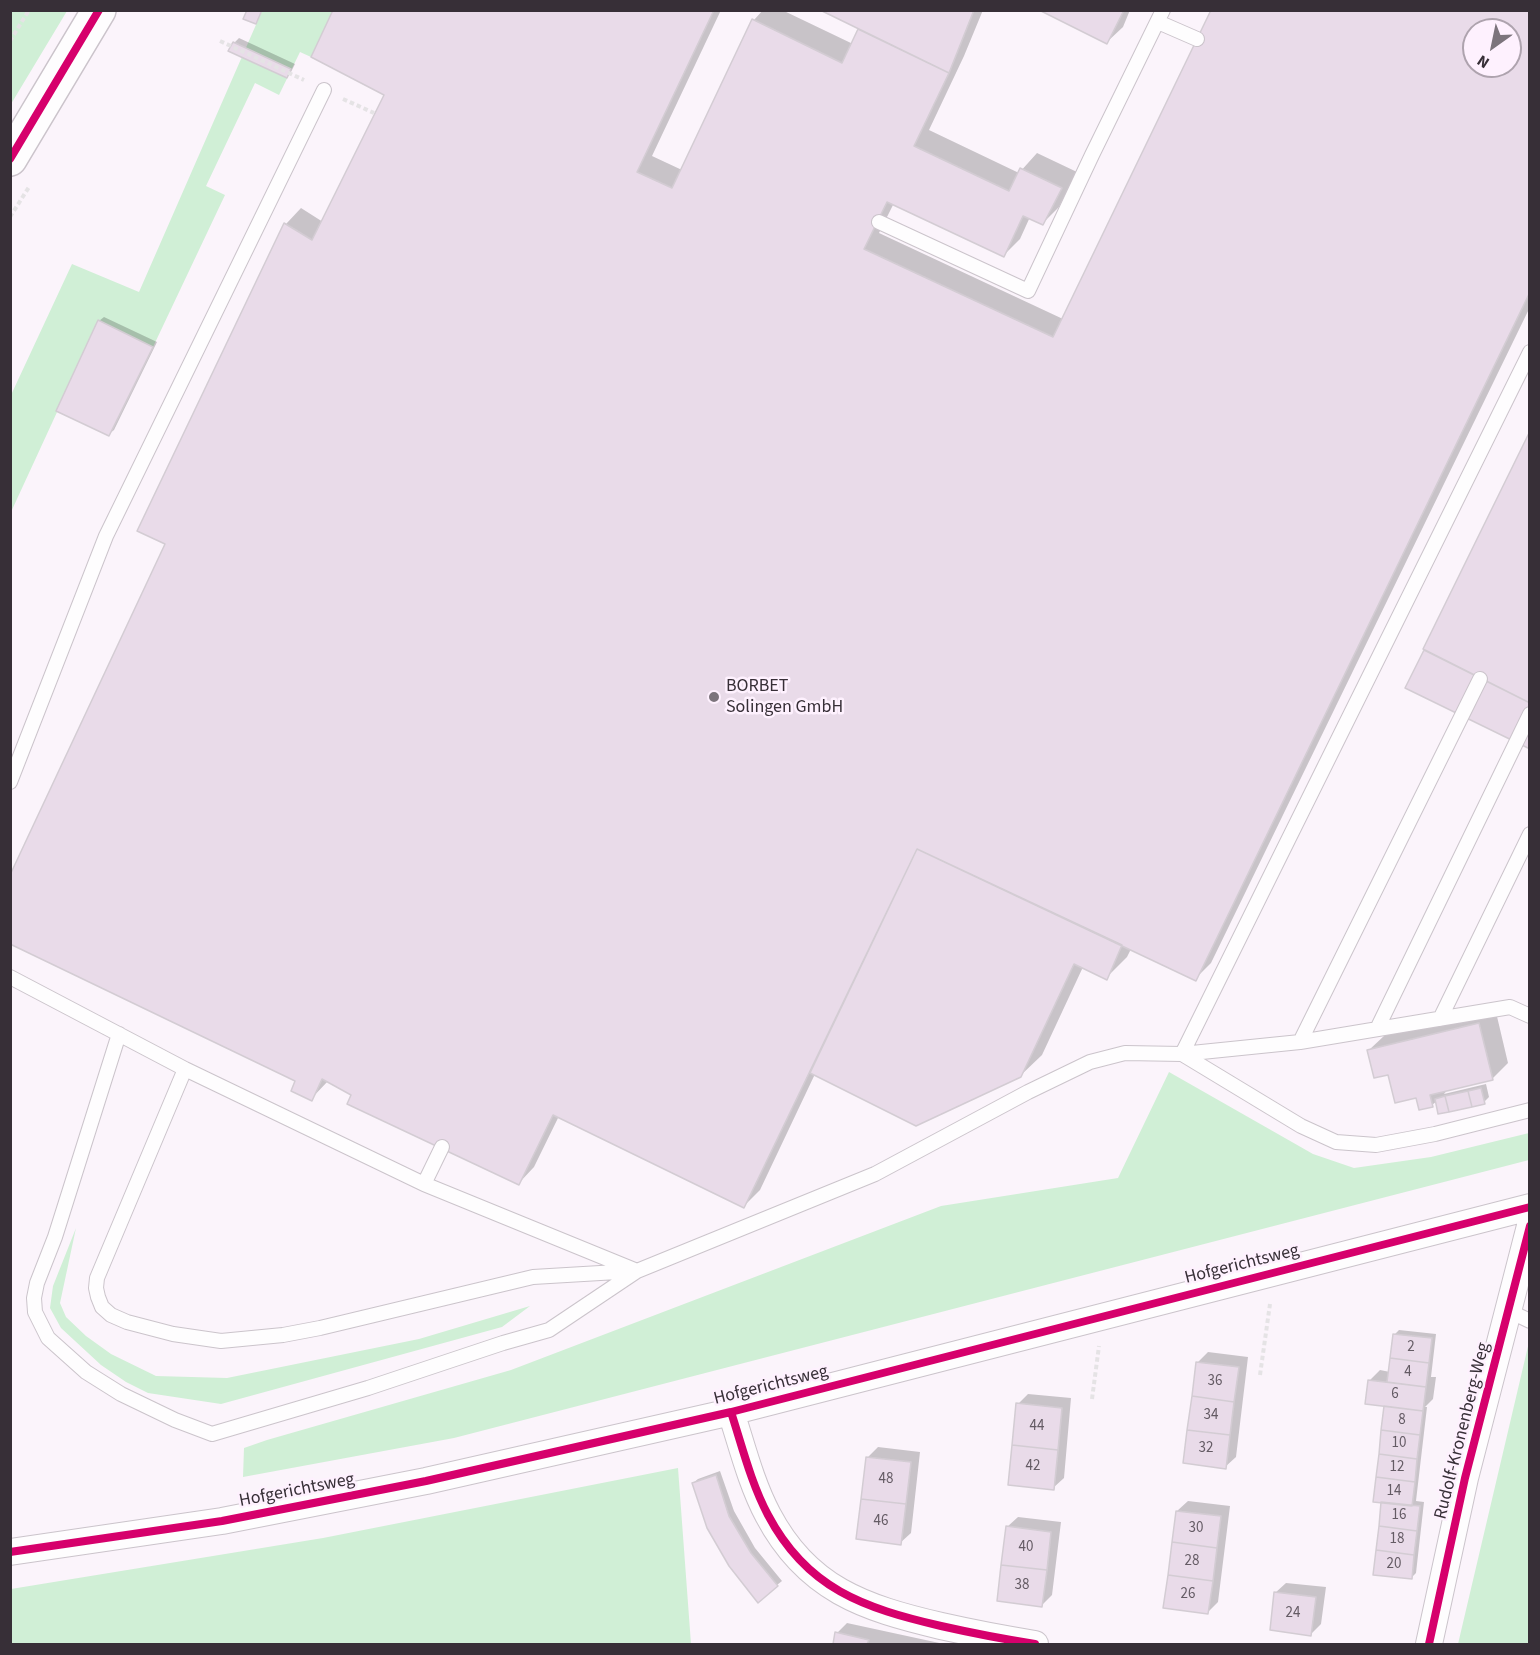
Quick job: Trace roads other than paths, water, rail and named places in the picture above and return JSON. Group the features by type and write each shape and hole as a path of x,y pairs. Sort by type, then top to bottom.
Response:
{"main road":[{"path":"10,159 99,10"}],"street":[{"name":"Hofgerichtsweg","path":"10,1552 222,1521 426,1481 731,1412 1530,1207"},
{"name":"Rudolf-Kronenberg-Weg","path":"1429,1644 1465,1478 1519,1316 1530,1226"},
{"path":"731,1412 754,1484 768,1516 792,1551 823,1581 853,1600 886,1612 1035,1644"}],"lane":[{"path":"879,222 1028,291 1161,16 1197,39"},
{"path":"10,782 106,536 324,90"},
{"path":"1182,1054 1530,352"},
{"path":"1300,1042 1480,679"},
{"path":"1377,1029 1530,714"},
{"path":"1440,1019 1530,834"},
{"path":"10,976 185,1069 424,1184 637,1271"},
{"path":"119,1034 55,1237 38,1283 34,1298 35,1312 48,1338 76,1365 121,1394 212,1434 368,1388 549,1330 637,1271 875,1174 1028,1092 1090,1062 1125,1053 1182,1054 1300,1042 1510,1007 1530,1016"},
{"path":"1182,1054 1300,1126 1336,1142 1376,1145 1435,1134 1530,1110"},
{"path":"185,1069 97,1278 96,1288 102,1307 111,1315 127,1322 173,1334 200,1339 243,1340 320,1328 533,1277 637,1271"},
{"path":"424,1184 442,1148"}],"place":[{"name":"BORBET Solingen GmbH","path":"714,697"}]}
